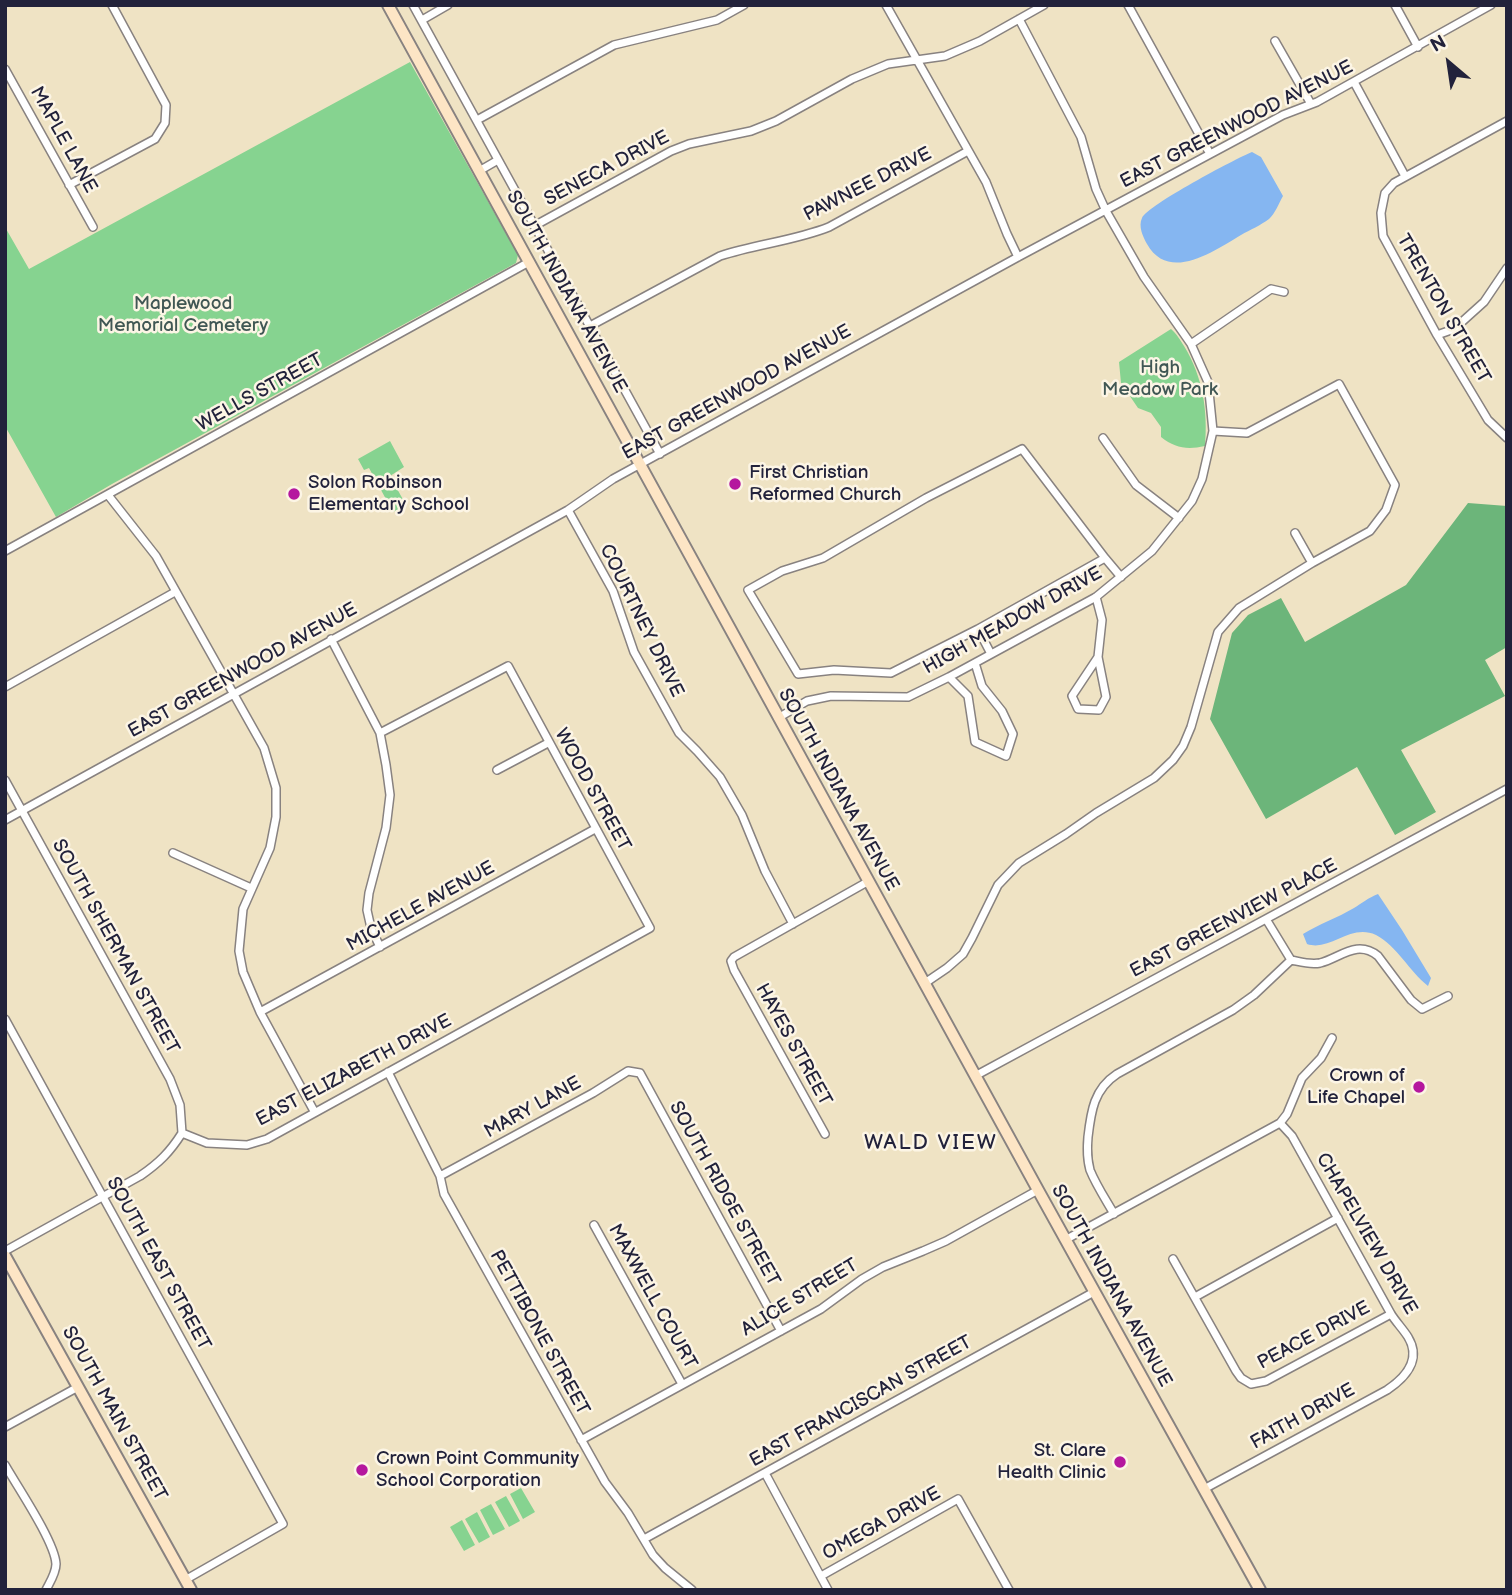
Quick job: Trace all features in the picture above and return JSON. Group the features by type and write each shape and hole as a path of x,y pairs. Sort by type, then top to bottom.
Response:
{"main road":[{"name":"SOUTH INDIANA AVENUE","path":"388,5 1065,1240 1260,1590"},
{"name":"SOUTH MAIN STREET","path":"5,1254 188,1585"}],"street":[{"path":"69,185 155,139 165,123 166,105 112,5"},
{"path":"413,5 660,454"},
{"path":"422,20 447,5"},
{"path":"477,120 614,45 717,20 744,5"},
{"path":"886,5 986,182 1018,257"},
{"name":"SENECA DRIVE","path":"534,226 671,151 689,144 751,131 776,121 860,75 888,64 945,56 980,41 1044,5"},
{"path":"1128,5 1210,154"},
{"path":"1395,5 1418,47"},
{"name":"EAST GREENWOOD AVENUE","path":"5,820 568,510 613,480 1018,257 1283,115 1354,82 1491,5"},
{"name":"HIGH MEADOW DRIVE","path":"778,718 807,701 831,696 908,697 1096,597 1152,551 1192,501 1202,479 1213,431 1208,382 1191,344 1144,277 1106,211 1096,189 1081,137 1019,19"},
{"path":"1275,41 1311,104"},
{"name":"MAPLE LANE","path":"5,69 93,227"},
{"path":"1354,82 1405,176 1507,121"},
{"name":"PAWNEE DRIVE","path":"590,326 720,256 742,248 813,234 829,227 968,151"},
{"path":"479,171 498,160"},
{"name":"TRENTON STREET","path":"1405,176 1385,193 1381,213 1383,236 1437,335 1489,420 1507,438"},
{"name":"WELLS STREET","path":"5,551 529,262"},
{"path":"1437,335 1454,329 1483,302 1507,268"},
{"path":"1191,344 1271,289 1284,292"},
{"path":"925,982 947,968 962,954 998,886 1019,863 1154,778 1173,760 1191,727 1218,632 1239,608 1370,531 1386,510 1395,485 1339,384 1247,433 1213,431"},
{"path":"1102,438 1136,485 1179,518"},
{"path":"1105,558 978,629 891,673 834,670 798,674 748,590 782,571 822,558 926,498 1022,449 1121,577"},
{"path":"108,495 156,556 264,748 275,788 276,817 270,848 243,909 239,951 243,972 260,1012 314,1111"},
{"name":"COURTNEY DRIVE","path":"568,510 613,591 634,652 679,733 719,777 742,815 765,871 793,924"},
{"path":"1295,533 1312,563"},
{"path":"5,687 175,592"},
{"path":"1096,597 1102,620 1098,657 1106,697 1098,710 1078,709 1072,696 1098,657"},
{"path":"978,629 991,654"},
{"path":"331,639 380,733 390,795 386,828 369,892 367,911 370,928 380,947"},
{"path":"949,677 968,696 975,743 1006,756 1013,734 1002,711 982,687 975,663"},
{"name":"WOOD STREET","path":"380,733 508,666 650,928"},
{"path":"497,771 548,743"},
{"name":"SOUTH SHERMAN STREET","path":"5,780 170,1079 180,1105 182,1133"},
{"name":"EAST GREENVIEW PLACE","path":"975,1076 1507,789"},
{"name":"MICHELE AVENUE","path":"260,1012 596,829"},
{"path":"173,853 251,888"},
{"path":"793,924 869,881"},
{"path":"1266,919 1292,960 1315,964 1354,949 1368,949 1378,956 1411,1000 1422,1009 1448,996"},
{"name":"HAYES STREET","path":"793,924 731,961 825,1134"},
{"name":"EAST ELIZABETH DRIVE","path":"182,1133 206,1143 247,1145 267,1139 650,928"},
{"path":"1114,1214 1093,1177 1087,1154 1091,1111 1101,1088 1117,1074 1243,1003 1292,960"},
{"name":"SOUTH EAST STREET","path":"5,1018 284,1524 188,1585"},
{"path":"1065,1240 1280,1123 1287,1114 1302,1078 1321,1058 1332,1038"},
{"name":"MARY LANE","path":"440,1176 593,1093 628,1071 640,1073"},
{"name":"PETTIBONE STREET","path":"388,1072 440,1176 444,1194 605,1482 659,1562 692,1590"},
{"name":"SOUTH RIDGE STREET","path":"640,1073 781,1331"},
{"name":"CHAPELVIEW DRIVE","path":"1280,1123 1292,1136 1391,1314 1410,1342 1413,1354 1411,1365"},
{"path":"5,1254 157,1164 173,1149 182,1133"},
{"name":"ALICE STREET","path":"581,1440 829,1304 883,1267 946,1241 1038,1190"},
{"path":"1173,1259 1195,1297 1338,1219"},
{"name":"MAXWELL COURT","path":"594,1225 682,1384"},
{"name":"EAST FRANCISCAN STREET","path":"644,1539 1094,1292"},
{"name":"PEACE DRIVE","path":"1195,1297 1236,1371 1251,1384 1266,1381 1391,1314"},
{"name":"FAITH DRIVE","path":"1204,1489 1387,1390 1405,1376 1411,1365"},
{"path":"5,1427 78,1387"},
{"path":"5,1465 53,1549 56,1566 46,1590"},
{"path":"765,1473 828,1590"},
{"name":"OMEGA DRIVE","path":"821,1576 958,1499 1006,1589"}],"green space":[{"name":"Maplewood Memorial Cemetery","path":"410,62 518,255 516,263 56,517 5,426 5,227 29,269"},
{"name":"High Meadow Park","path":"1171,329 1190,358 1200,382 1205,407 1205,446 1182,447 1161,437 1161,427 1151,413 1138,408 1121,383 1119,362"},
{"path":"390,441 404,467 390,476 406,505 393,512 369,468 364,470 358,459"},
{"path":"1468,503 1507,506 1507,647 1485,660 1505,696 1401,750 1436,812 1395,835 1357,767 1266,819 1210,719 1232,633 1248,615 1281,598 1305,642 1406,585"},
{"path":"521,1488 535,1512 523,1519 510,1494"},
{"path":"506,1496 520,1521 509,1527 495,1502"},
{"path":"491,1504 505,1529 493,1535 480,1510"},
{"path":"477,1512 490,1537 479,1543 465,1519"},
{"path":"462,1520 475,1545 464,1551 450,1527"}],"water":[{"path":"1252,152 1261,157 1283,196 1271,217 1218,249 1192,260 1179,263 1156,255 1143,235 1142,218 1159,203"},
{"path":"1378,894 1431,978 1428,986 1390,945 1376,935 1357,932 1324,944 1307,944 1303,934"}],"place":[{"name":"First Christian Reformed Church","path":"735,484"},
{"name":"Solon Robinson Elementary School","path":"294,494"},
{"name":"Crown of Life Chapel","path":"1419,1087"},
{"name":"St. Clare Health Clinic","path":"1120,1462"},
{"name":"Crown Point Community School Corporation","path":"362,1470"}],"district":[{"name":"WALD VIEW","path":"931,1144"}]}
